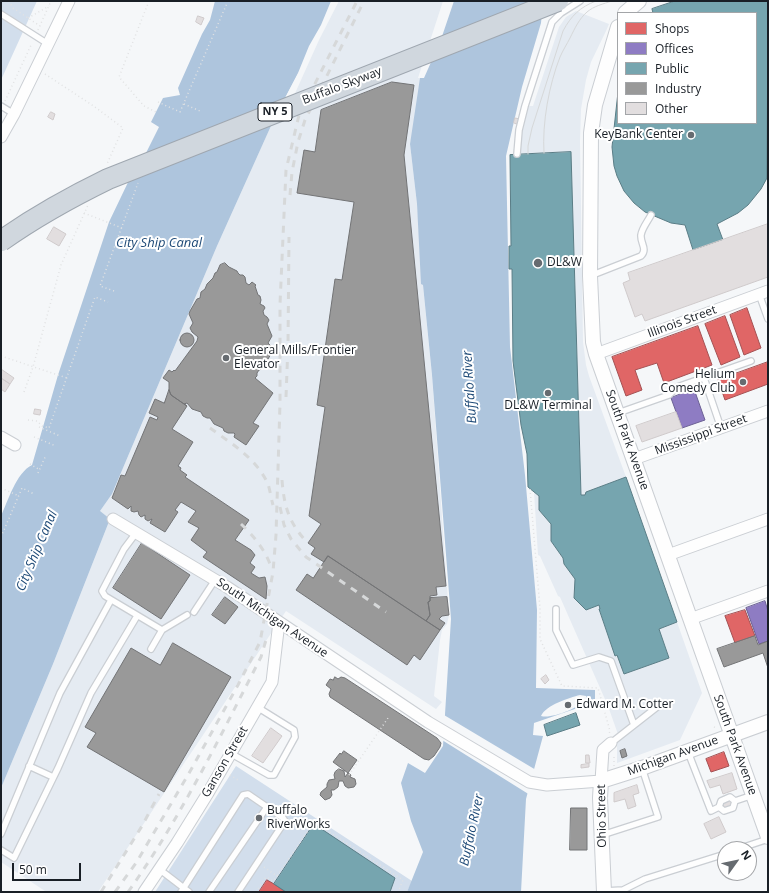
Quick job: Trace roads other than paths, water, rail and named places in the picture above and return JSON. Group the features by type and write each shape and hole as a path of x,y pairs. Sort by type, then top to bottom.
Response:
{"highway":[{"name":"Buffalo Skyway","path":"1,225 51,194 109,165 523,1"},
{"name":"Buffalo Skyway","path":"1,241 56,206 108,179 558,1"}],"street":[{"path":"1,137 14,114 69,1"},
{"path":"626,12 639,1"},
{"name":"South Park Avenue","path":"617,30 595,105 590,133 590,276 593,342 768,838"},
{"name":"Illinois Street","path":"596,354 764,292"},
{"name":"Mississippi Street","path":"634,459 768,411"},
{"path":"1,437 15,445"},
{"name":"South Michigan Avenue","path":"113,518 215,580 428,722 528,782 547,785 601,780"},
{"path":"668,555 768,519"},
{"path":"690,619 768,591"},
{"name":"Ganson Street","path":"144,892 181,837 272,682 279,622"},
{"name":"Michigan Avenue","path":"601,780 642,768 768,722"},
{"name":"Ohio Street","path":"604,892 600,798 601,780 603,750 613,748"}],"lane":[{"path":"517,154 520,124 552,22 580,1"},
{"path":"1,14 48,44"},
{"path":"3,104 14,114"},
{"path":"590,276 641,256 644,250 641,233 651,215"},
{"path":"764,292 768,319"},
{"path":"617,413 669,395 677,387 751,361"},
{"path":"704,378 721,428"},
{"path":"136,533 124,549 102,591 110,600 162,630"},
{"path":"194,612 215,580"},
{"path":"1,834 60,693 110,600"},
{"path":"556,609 556,630 573,665 599,657 611,661 634,725"},
{"path":"151,650 162,630 187,615"},
{"path":"1,850 14,858 91,693 137,616"},
{"path":"230,754 269,775 274,775 295,737 294,730 257,707"},
{"path":"613,748 634,725 657,707"},
{"path":"688,751 711,811 719,807 721,801 725,799 730,797 735,801"},
{"path":"29,766 53,777"},
{"path":"602,834 658,817 642,768"},
{"path":"182,890 243,796 248,794 283,818 285,821 238,892"},
{"path":"735,801 753,795"},
{"path":"719,807 724,811 733,808 735,801"},
{"path":"209,892 267,807"},
{"path":"757,842 768,838"},
{"path":"604,892 624,890 646,879 717,857"},
{"path":"159,869 182,890 189,892"}],"water":[{"name":"City Ship Canal","path":"215,1 337,1 275,117 217,246 112,494 100,511 110,519 53,664 1,788 1,516 21,474 32,465 58,375 109,222 132,174 146,153 159,127 151,122 163,98 180,95 178,88 202,34 210,20"},
{"name":"Buffalo River","path":"445,1 543,1 541,23 522,87 506,156 510,347 525,475 537,610 536,688 595,690 595,702 534,723 533,735 543,736 526,799 521,892 407,892 423,852 411,821 401,783 408,763 425,773 443,746 451,619 432,375 423,285 421,284 417,204 410,144 420,78","holes":["580,695 586,696 586,700 571,709 552,716 541,716 548,708 558,702"]}],"tram line":[{"path":"528,154 528,146 532,128 563,31 576,13 585,6 596,1"},
{"path":"544,153 544,129 547,104 560,57 577,24 584,15 590,10 612,1"}],"railway":[{"path":"115,892 136,863 188,775 260,642 273,572 276,535 280,403 280,304 286,170 299,115 357,1"},
{"path":"290,195 292,172 298,142 305,120 364,1"},
{"path":"286,397 289,237"},
{"path":"210,428 243,452 257,467 268,484 273,505"},
{"path":"282,480 284,498 292,522 308,543"},
{"path":"280,507 284,525 291,539 306,557 386,612"},
{"path":"241,524 259,544 271,567"},
{"path":"128,892 165,836 199,777 261,657 266,640"},
{"path":"101,892 142,826 159,794"}],"place":[{"name":"KeyBank Center","path":"691,135"},
{"name":"DL&W","path":"538,263"},
{"name":"General Mills/Frontier Elevator","path":"226,358"},
{"name":"Helium Comedy Club","path":"743,382"},
{"name":"DL&W Terminal","path":"548,393"},
{"name":"Edward M. Cotter","path":"568,705"},
{"name":"Buffalo RiverWorks","path":"259,818"}]}
